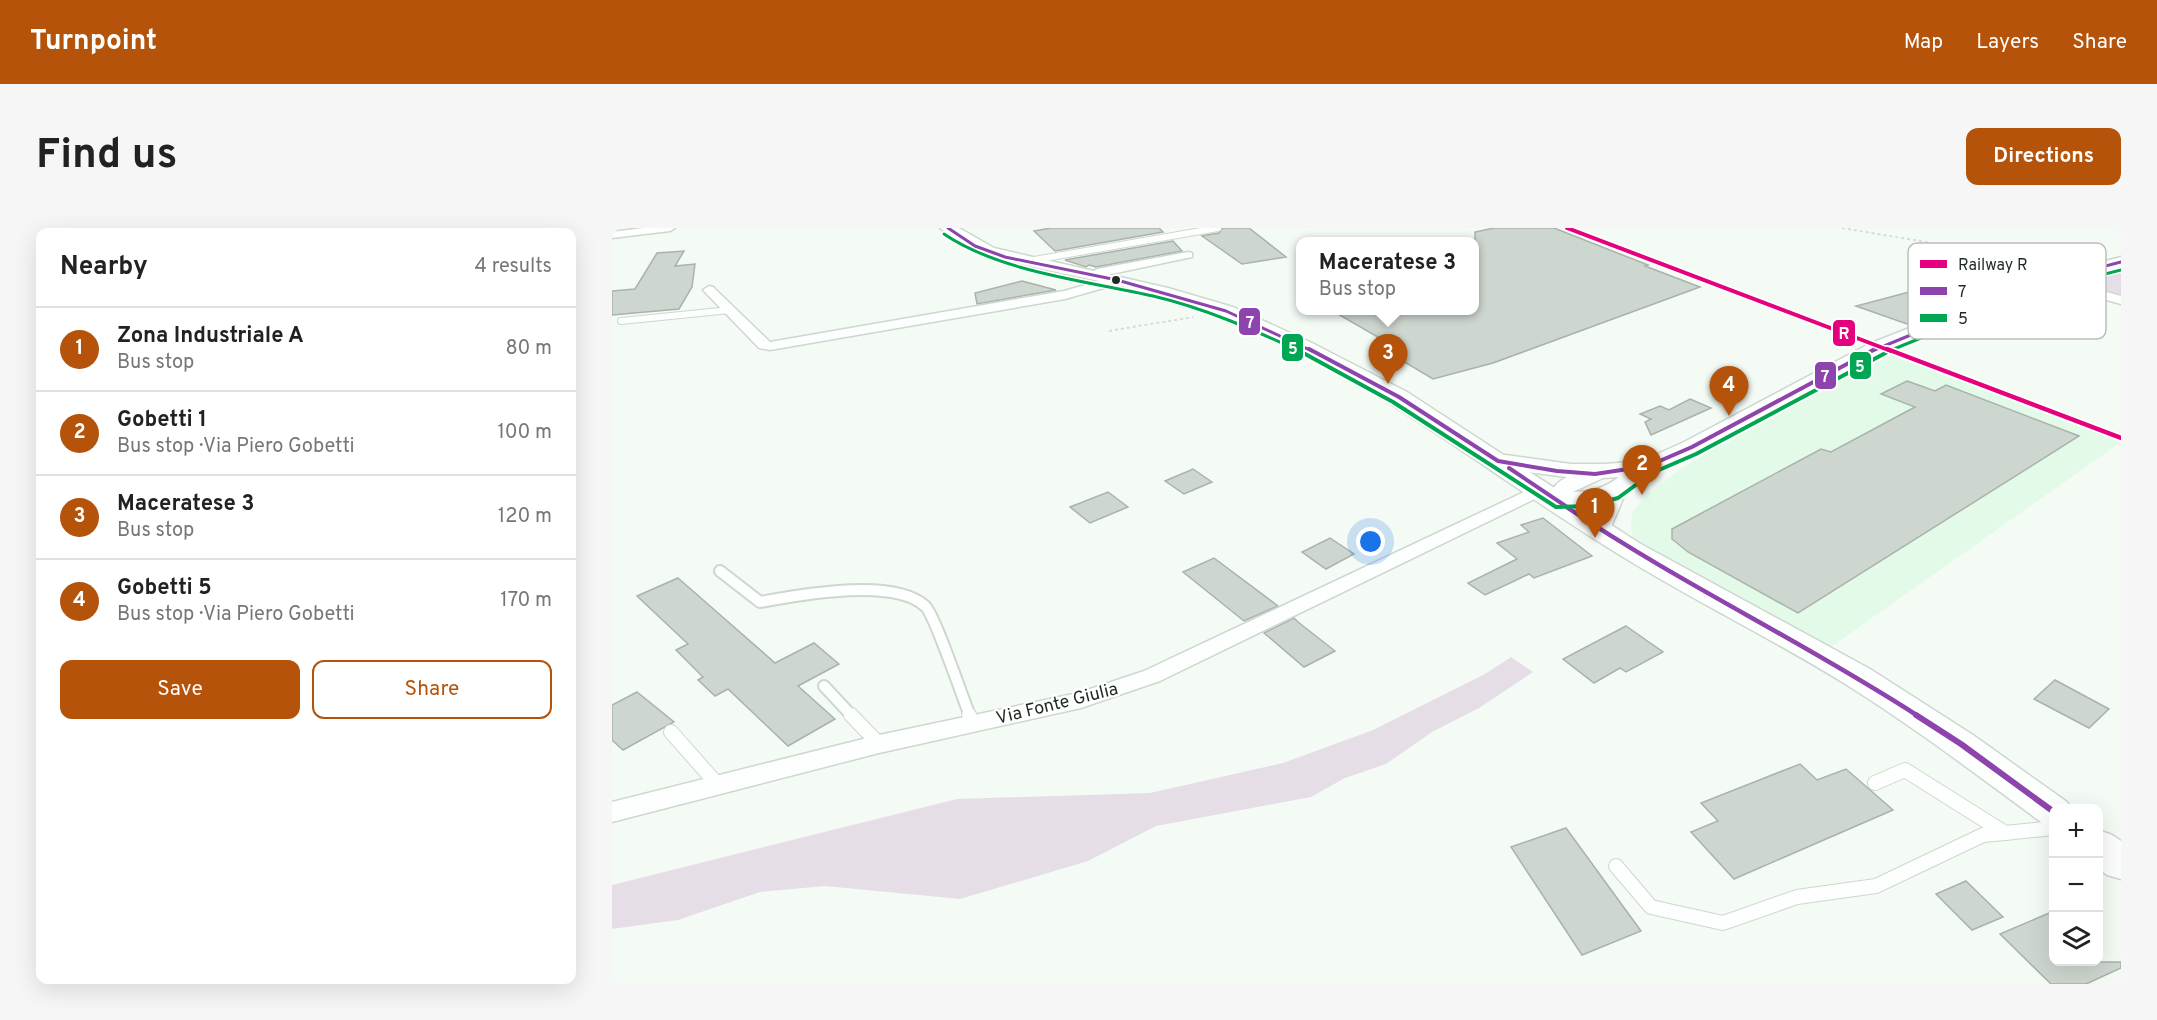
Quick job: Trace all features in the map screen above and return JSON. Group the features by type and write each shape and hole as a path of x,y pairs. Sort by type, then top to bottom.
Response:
{"main road":[{"path":"948,228 975,246 1025,261 1117,280 1226,311 1305,346 1389,392 1599,529 1703,592 1858,677 1961,744 2049,808"},
{"path":"2103,850 2121,863"}],"street":[{"path":"612,235 670,228"},
{"path":"1091,274 1188,255"},
{"path":"2106,264 2121,262"},
{"path":"709,290 765,345 770,346 1065,295 1117,280"},
{"path":"2106,295 2121,300"},
{"path":"1549,495 1588,499 1615,491 1648,466 1692,447 1883,345 1908,335"},
{"path":"1498,461 1557,471 1595,474 1648,466"},
{"path":"1549,495 1595,474"},
{"path":"1599,529 1615,491"},
{"name":"Via Fonte Giulia","path":"612,812 879,744 1081,700 1152,676 1549,495"}],"lane":[{"path":"1025,261 1218,228"},
{"path":"621,321 730,310"},
{"path":"720,571 760,602 808,593 863,590 907,594 927,607 973,724"},
{"path":"824,686 879,744"},
{"path":"671,732 717,784"},
{"path":"1875,783 1905,770 2005,833"},
{"path":"1616,866 1651,907 1723,923 1797,897 1876,886 1983,835 2049,829"}],"path":[{"path":"1842,228 1930,243"},
{"path":"1109,331 1226,311"}],"shaded area":[{"path":"1560,228 1573,228 1874,341 1866,345"},
{"path":"2121,266 2121,299 2106,294 2106,270"},
{"path":"1893,349 2121,434 2121,442 1828,649 1635,544 1631,530 1632,513 1648,494 1679,470 1740,431"},
{"path":"1511,657 1533,672 1479,708 1432,732 1386,764 1345,778 1311,797 1156,826 1088,861 960,899 825,886 760,892 678,920 612,929 612,885 957,799 1150,793 1283,763 1373,730 1485,674"}],"building":[{"path":"1051,228 1159,228 1163,232 1055,251 1034,231"},
{"path":"1223,228 1249,228 1286,257 1242,264 1202,236 1219,233"},
{"path":"1494,228 1554,228 1700,287 1493,363 1433,379 1391,354 1402,351 1340,315 1479,315 1479,237 1475,237 1475,232"},
{"path":"1173,241 1182,251 1096,267 1089,265 1086,267 1065,260"},
{"path":"684,251 675,266 695,264 692,287 679,309 612,315 612,291 635,289 657,253"},
{"path":"1022,281 1056,290 977,304 975,293"},
{"path":"1908,292 1908,324 1907,324 1856,306"},
{"path":"1907,381 1935,391 1946,385 2079,436 1798,613 1688,552 1672,539 1672,529 1821,449 1831,452 1915,407 1881,394"},
{"path":"1690,399 1711,408 1651,435 1645,422 1651,419 1640,414 1660,406 1669,410"},
{"path":"1193,469 1212,482 1184,494 1165,481"},
{"path":"1108,492 1128,507 1090,523 1070,507"},
{"path":"1543,518 1592,556 1534,578 1529,574 1485,595 1468,583 1517,559 1497,543 1529,532 1521,525"},
{"path":"1330,538 1354,554 1326,569 1302,552"},
{"path":"1214,558 1278,606 1244,621 1183,572"},
{"path":"678,578 775,663 814,643 839,664 798,686 835,719 788,746 728,689 715,696 698,680 703,677 676,650 688,644 637,596"},
{"path":"1294,618 1335,651 1304,667 1264,633"},
{"path":"1626,626 1663,652 1626,672 1620,668 1594,683 1563,659"},
{"path":"2055,680 2109,709 2089,728 2034,699"},
{"path":"637,692 674,722 623,750 612,740 612,705"},
{"path":"1800,764 1817,780 1846,769 1893,810 1734,879 1691,832 1718,821 1701,803"},
{"path":"1566,828 1641,931 1582,955 1511,847"},
{"path":"1966,881 2003,917 1972,930 1936,894"},
{"path":"2049,913 2049,966 2103,966 2103,962 2121,962 2121,968 2086,984 2051,984 2000,934"}],"rail line":[{"name":"R","path":"1567,228 2121,438"}],"transit line":[{"name":"7","path":"948,228 975,246 1005,257 1117,280 1226,311 1305,347 1399,397 1498,461 1557,471 1595,474 1648,466 1692,447 1883,345 1908,335"},
{"name":"5","path":"944,234 960,245 996,261 1156,297 1206,312 1265,335 1308,355 1393,402 1556,507 1589,506 1618,498 1652,473 1696,454 1886,352 1918,339"},
{"name":"7","path":"2106,266 2121,262"},
{"name":"5","path":"2106,274 2121,270"},
{"name":"7","path":"1509,468 1629,549 1858,677 1961,744 2049,808"}],"place":[{"name":"Maceratese 3","path":"1388,384"},
{"name":"Gobetti 5","path":"1729,416"},
{"name":"Gobetti 1","path":"1642,495"},
{"name":"Zona Industriale A","path":"1595,538"}]}
